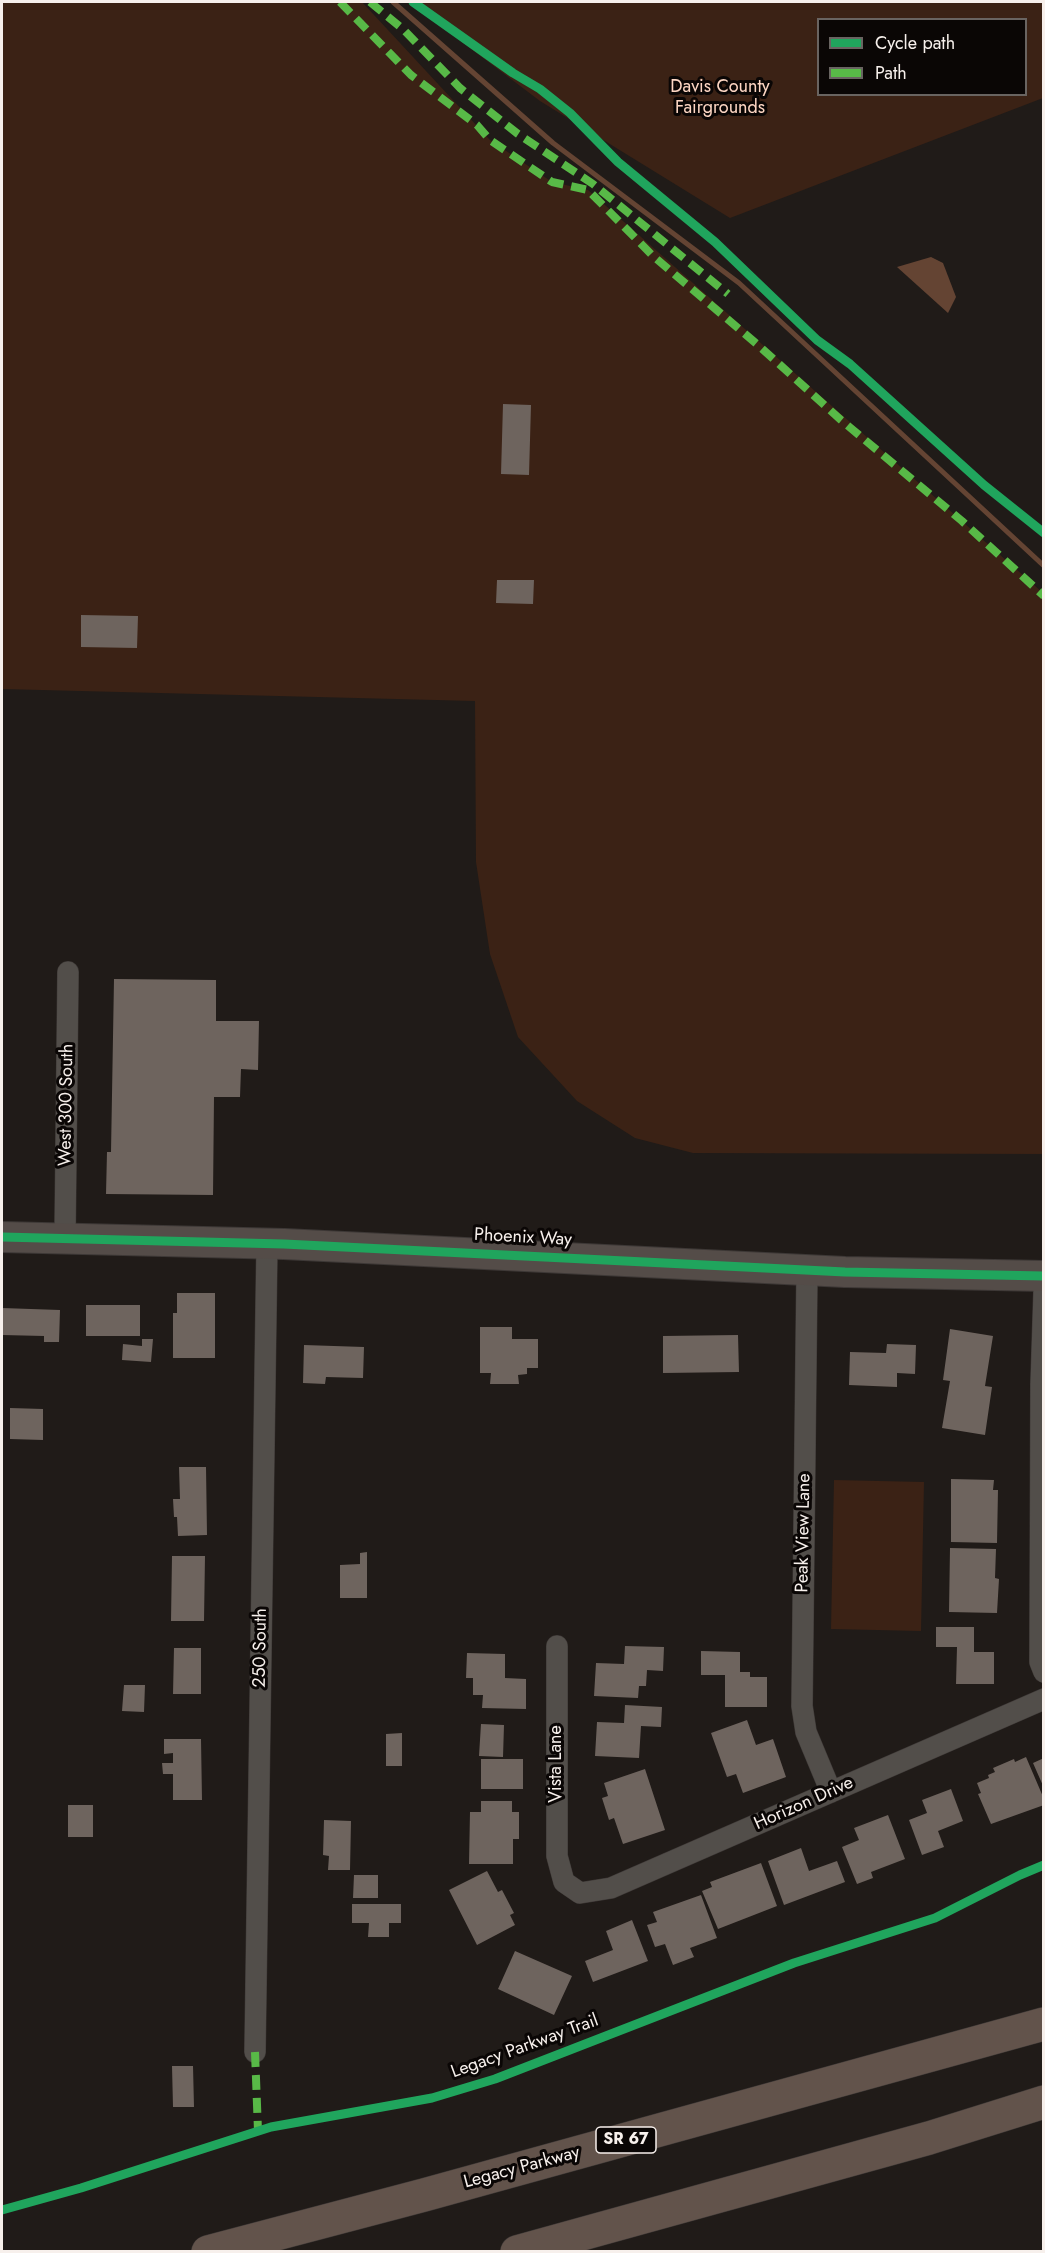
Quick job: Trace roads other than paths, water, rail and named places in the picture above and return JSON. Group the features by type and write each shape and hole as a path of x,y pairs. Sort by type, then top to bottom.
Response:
{"highway":[{"name":"Legacy Parkway","path":"208,2252 458,2186 1044,2024"},
{"path":"517,2252 929,2138 1044,2102"},
{"path":"929,2138 1044,2114"}],"street":[{"name":"West 300 South","path":"65,1238 68,972"},
{"name":"Phoenix Way","path":"2,1237 267,1243 807,1270 1044,1276"},
{"name":"250 South","path":"255,2052 267,1243"},
{"name":"Peak View Lane","path":"807,1270 802,1706 806,1732 831,1792"},
{"path":"1044,1291 1041,1384 1040,1627 1040,1662 1044,1672"},
{"name":"Vista Lane","path":"557,1646 557,1856 564,1882"},
{"name":"Horizon Drive","path":"564,1882 580,1893 611,1888 1044,1699"}],"waterway":[{"path":"393,2 553,143 739,283 1044,566"}],"park label":[{"name":"Davis County Fairgrounds","path":"720,98"}]}
